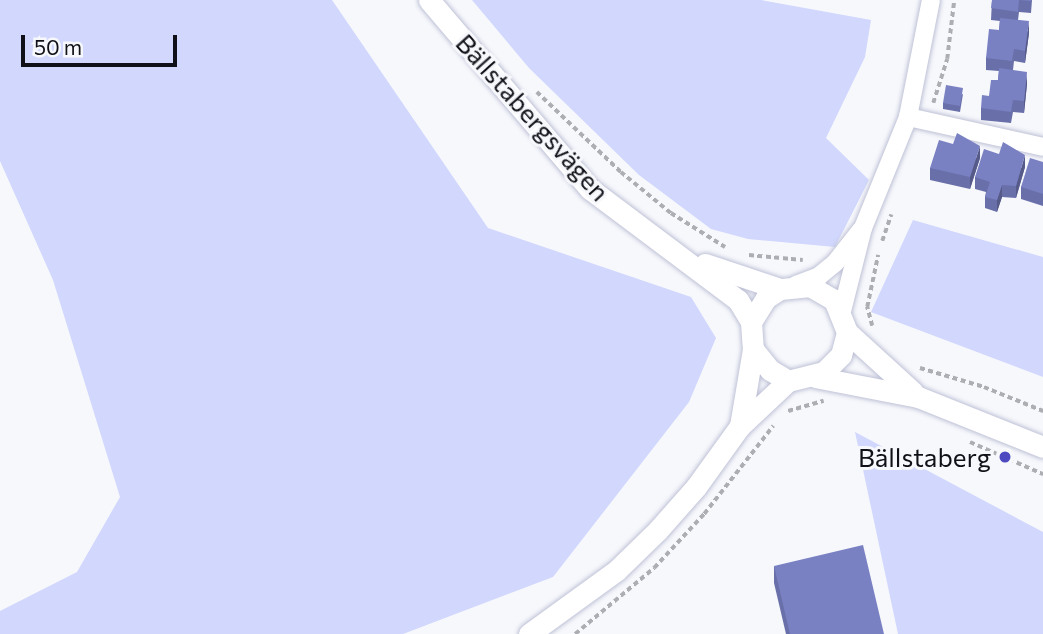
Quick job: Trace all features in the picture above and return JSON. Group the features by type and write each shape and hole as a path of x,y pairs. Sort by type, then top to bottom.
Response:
{"street":[{"name":"Bällstabergsvägen","path":"429,0 590,189 738,300 751,322"},
{"path":"815,377 841,355 863,228 908,117 931,0"},
{"path":"908,117 1043,147"},
{"path":"740,426 753,349 751,322 766,298 835,263 863,228"},
{"name":"Bällstabergsvägen","path":"676,252 788,287 820,289 845,321 918,397"},
{"path":"529,634 617,570 658,530 696,487 740,426 788,381 770,370 753,349"},
{"name":"Bällstabergsvägen","path":"788,381 815,377 918,397 1043,447"}],"path":[{"path":"927,123 947,59 954,0"},
{"path":"531,86 641,189 704,236 732,250"},
{"path":"876,333 867,307 869,290 896,202"},
{"path":"743,253 767,260 809,259"},
{"path":"914,364 1043,411"},
{"path":"782,415 808,402 834,400"},
{"path":"575,634 654,568 704,514 775,423"}],"shaded area":[{"path":"0,0 332,0 488,228 691,297 716,338 689,402 553,577 403,634 0,634 0,611 77,572 120,497 53,280 0,161"},
{"path":"472,0 761,0 871,20 865,57 826,138 869,180 835,247 748,239 711,229 639,175 529,68"},
{"path":"913,220 1043,257 1043,377 871,312"},
{"path":"855,432 1043,532 1043,634 898,634"}],"building":[{"path":"992,0 1019,0 1018,12 991,8"},
{"path":"1000,18 1029,21 1025,51 1014,49 1012,61 986,58 989,29 999,30"},
{"path":"999,68 1027,72 1024,101 1013,100 1011,112 981,108 982,95 989,96 991,80 998,80"},
{"path":"946,85 963,88 960,106 943,103"},
{"path":"957,133 980,146 970,177 930,168 939,140 953,144"},
{"path":"1003,142 1025,155 1016,186 1002,185 997,200 985,197 990,182 975,177 984,149 999,154"},
{"path":"1030,158 1043,162 1043,194 1021,187"},
{"path":"863,545 884,634 790,634 774,566"}],"place":[{"name":"Bällstaberg","path":"1005,457"}]}
